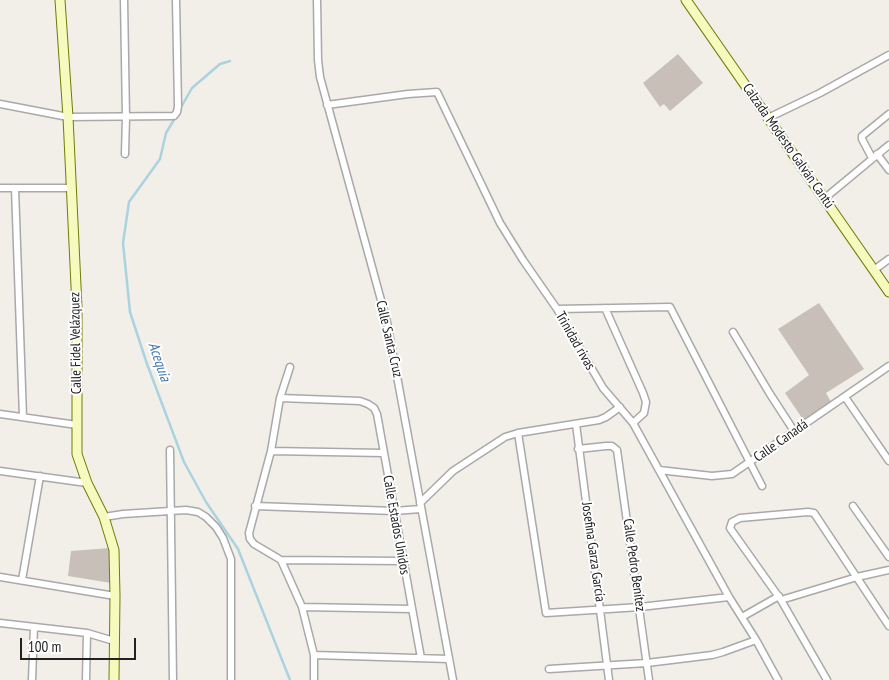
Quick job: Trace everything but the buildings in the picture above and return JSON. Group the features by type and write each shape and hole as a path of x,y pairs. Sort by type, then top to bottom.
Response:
{"street":[{"name":"Calle Fidel Velázquez","path":"60,0 72,188 77,307 77,454 87,483 104,517 114,550 116,596 114,680"},
{"path":"124,0 125,154"},
{"path":"0,104 68,118 171,117 176,115 176,0"},
{"name":"Calle Santa Cruz","path":"317,0 320,77 387,322 453,680"},
{"name":"Calzada Modesto Galván Cantú","path":"686,0 889,292"},
{"path":"768,118 889,56"},
{"name":"Trinidad rivas","path":"327,105 437,92 500,223 523,260 557,308 603,388 633,423 729,597 778,680"},
{"path":"889,114 864,133 862,139 889,170"},
{"path":"825,198 889,144"},
{"path":"0,188 72,188"},
{"path":"15,188 23,417"},
{"path":"874,270 889,259"},
{"path":"557,308 670,307 762,486"},
{"path":"605,308 646,402 644,413 633,423"},
{"path":"734,332 794,431"},
{"name":"Calle Canadá","path":"659,470 724,476 732,474 889,366"},
{"path":"290,367 280,398 271,451 249,528 250,539 254,544 281,560 402,561"},
{"path":"845,397 889,461"},
{"name":"Calle Estados Unidos","path":"280,398 360,401 368,404 377,414 421,658"},
{"path":"255,506 394,512 420,506 443,480 470,459 505,437 518,433 599,420 606,418 620,407"},
{"path":"0,414 77,425"},
{"name":"Josefina Garza García","path":"576,424 609,680"},
{"path":"518,433 546,613 640,607 729,597"},
{"name":"Calle Pedro Benítez","path":"578,449 612,446 617,450 649,680"},
{"path":"170,450 173,680"},
{"path":"271,451 383,453"},
{"path":"0,471 87,483"},
{"path":"22,580 40,476"},
{"path":"853,506 889,557"},
{"path":"104,517 171,510 198,512 216,527 223,538 231,559 231,680"},
{"path":"827,680 780,598 732,531 730,524 734,519 814,513 889,626"},
{"path":"281,560 302,607 314,655 314,680"},
{"path":"742,617 780,598 857,576 889,570"},
{"path":"0,577 116,596"},
{"path":"302,607 412,609"},
{"path":"0,623 87,633 114,641"},
{"path":"32,680 34,627"},
{"path":"86,680 87,633"},
{"path":"550,670 647,663 724,652 756,640"},
{"path":"314,655 449,659"}],"waterway":[{"name":"Acequia","path":"180,109 192,88 220,64 230,61"},
{"name":"Acequia","path":"175,118 166,133 160,159 129,202 123,243 130,312 147,364 184,462 206,502 238,549 290,680"}]}
